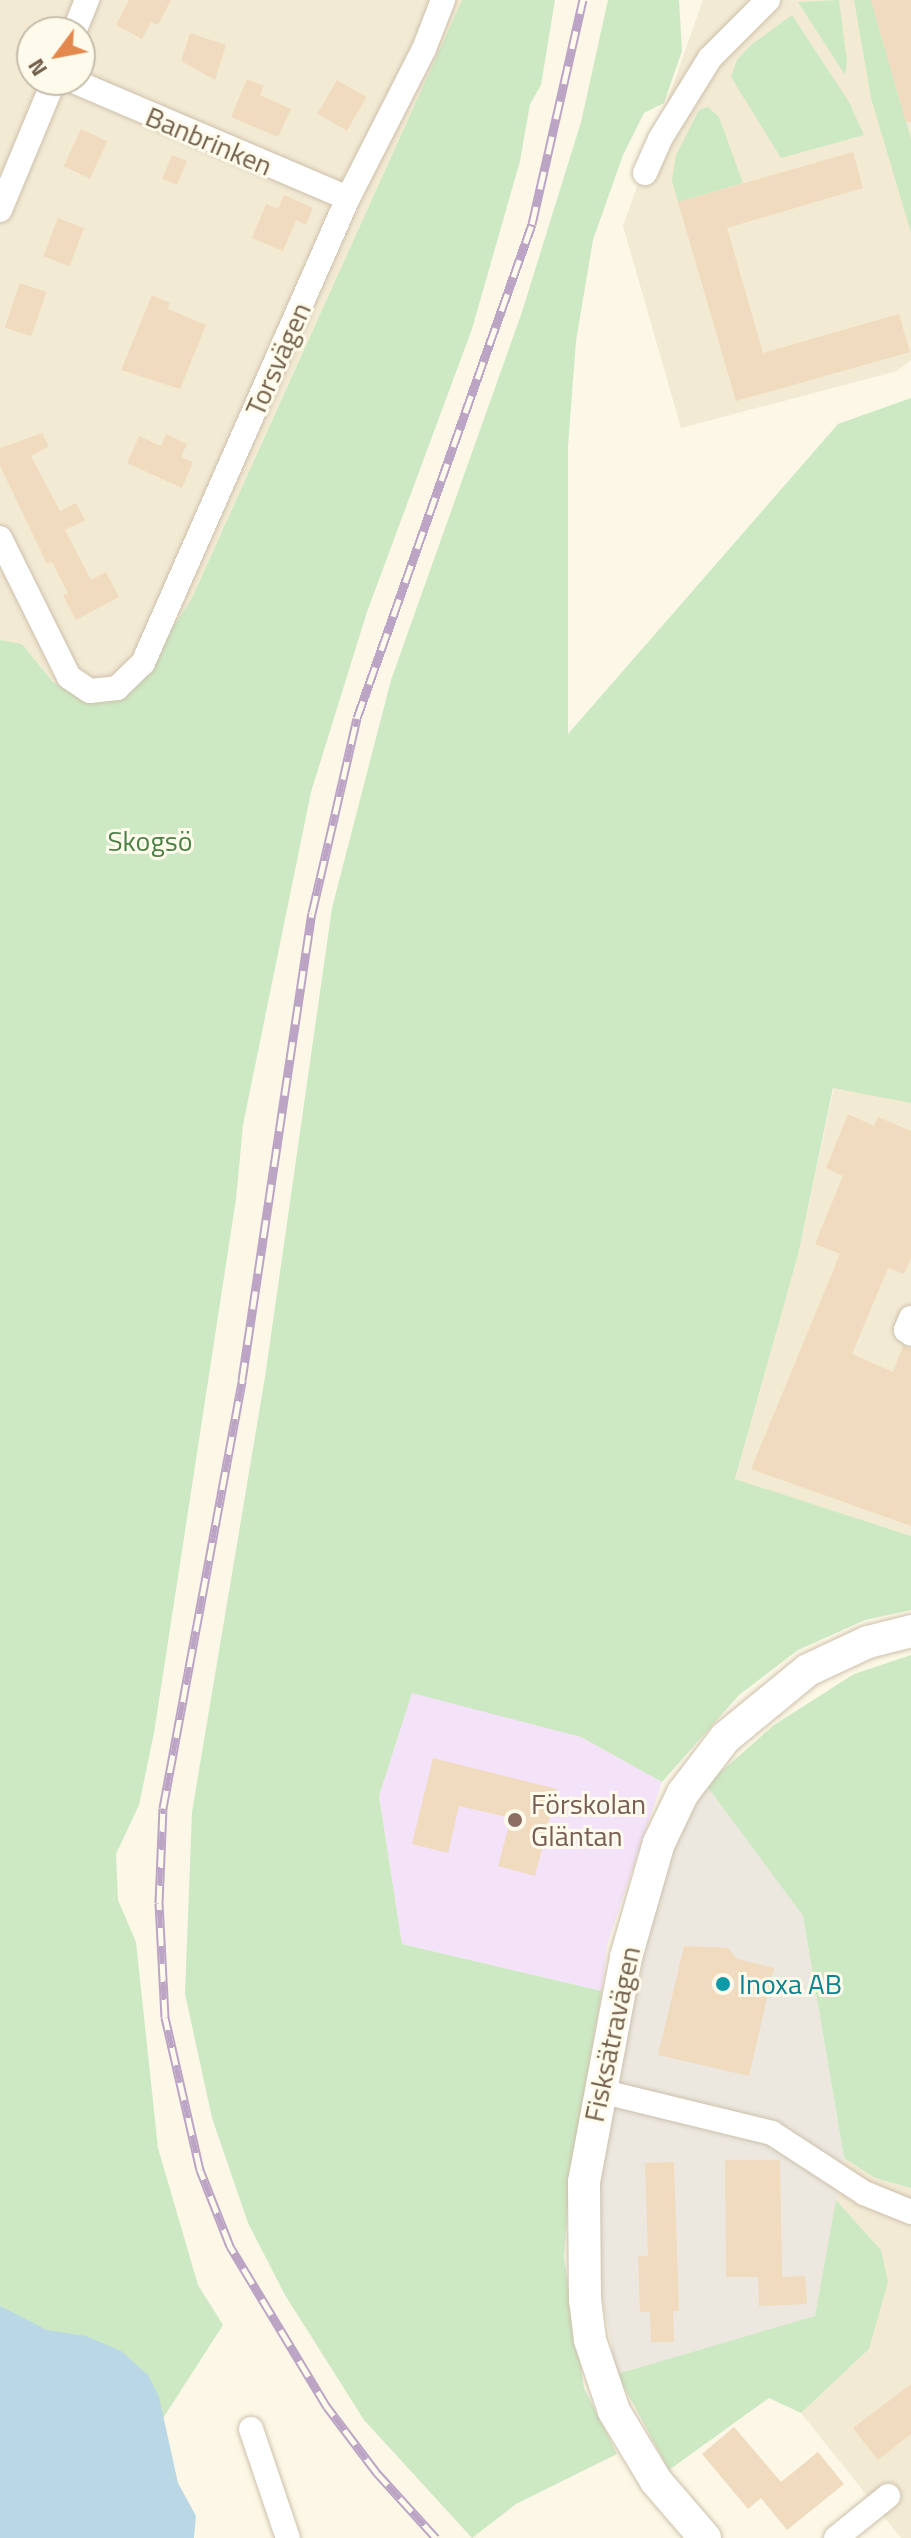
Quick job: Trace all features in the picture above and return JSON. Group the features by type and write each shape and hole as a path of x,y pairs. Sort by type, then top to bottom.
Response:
{"street":[{"name":"Torsvägen","path":"0,538 69,677 90,691 117,688 143,663 348,198 424,49 443,0"},
{"path":"645,173 660,139 710,58 768,0"},
{"name":"Banbrinken","path":"96,91 348,198"},
{"path":"0,210 47,96"},
{"path":"911,1318 906,1330 911,1334"},
{"name":"Fisksätravägen","path":"705,2538 635,2449 602,2384 590,2340 581,2257 584,2182 600,2091 648,1877 683,1793 725,1738 779,1689 835,1655 911,1631"},
{"path":"600,2091 772,2133 864,2193 911,2212"},
{"path":"251,2429 288,2538"},
{"path":"836,2538 888,2496"}],"shaded area":[{"path":"0,0 462,0 191,600 145,669 88,701 53,682 22,644 0,640"},
{"path":"703,0 911,0 911,360 897,371 681,428 623,226"},
{"path":"834,1087 911,1103 911,1536 735,1480 798,1255"},
{"name":"Förskolan Gläntan","path":"412,1692 581,1737 662,1782 607,1945 602,1991 402,1944 379,1796"},
{"path":"706,1785 803,1916 844,2158 815,2317 617,2374 602,2297 597,2183 663,1866"},
{"path":"844,2158 875,2178 911,2188 911,2538 901,2538 801,2413 869,2349 881,2250 836,2200"}],"green space":[{"name":"Skogsö","path":"462,0 555,0 541,85 530,104 520,161 472,329 367,612 311,792 243,1125 236,1199 154,1733 139,1805 116,1854 118,1900 136,1942 158,2148 198,2285 223,2325 86,2538 0,2538 0,640 22,644 53,682 88,701 145,669 191,600"},
{"path":"608,0 679,0 682,51 664,103 644,113 623,155 593,240 576,341 568,446 568,734 838,424 911,398 911,1103 833,1088 798,1255 735,1479 911,1536 911,1610 865,1620 798,1650 739,1695 662,1782 581,1737 412,1693 379,1796 402,1944 602,1991 570,2175 564,2258 584,2388 617,2454 516,2504 472,2538 364,2420 285,2295 248,2223 212,2118 185,1994 192,1812 265,1377 332,908 391,680 522,312 581,122"},
{"path":"839,0 847,62 845,75 798,2"},
{"path":"854,0 871,0 911,139 911,233 871,98"},
{"path":"792,15 849,102 864,135 781,158 731,77 737,60 751,45"},
{"path":"708,107 719,117 743,183 678,202 672,180 676,155 699,110"},
{"path":"911,1655 911,2188 875,2178 844,2158 803,1916 706,1785 774,1725 854,1674"},
{"path":"836,2200 881,2250 888,2282 869,2349 801,2413 769,2398 669,2470 617,2374 815,2316"}],"water":[{"path":"0,2306 47,2330 86,2336 121,2351 148,2375 159,2397 178,2483 196,2516 194,2538 0,2538"}],"building":[{"path":"129,0 171,0 158,25 151,22 142,39 116,25"},
{"path":"871,0 911,0 911,122 906,122"},
{"path":"190,33 226,45 215,80 181,61"},
{"path":"247,79 264,86 260,95 291,109 278,137 231,117"},
{"path":"337,80 366,97 347,131 318,114"},
{"path":"81,129 107,141 90,178 64,166"},
{"path":"853,152 863,188 727,228 763,353 899,314 910,352 736,401 678,202"},
{"path":"172,155 187,161 177,185 162,179"},
{"path":"284,195 313,208 306,225 296,220 283,251 252,238 266,204 278,209"},
{"path":"58,218 84,228 69,266 43,256"},
{"path":"20,283 46,292 31,337 5,327"},
{"path":"152,295 170,303 168,309 206,325 180,389 121,370"},
{"path":"42,433 49,446 31,456 60,511 76,503 85,520 65,530 91,580 106,572 119,597 76,620 63,595 68,593 52,562 47,564 0,466 0,448"},
{"path":"166,434 187,444 181,457 193,462 182,488 127,463 139,436 161,446"},
{"path":"848,1114 874,1126 878,1117 911,1131 911,1258 904,1274 888,1268 852,1354 893,1372 903,1346 911,1349 911,1526 751,1469 840,1254 815,1244 843,1176 826,1168"},
{"path":"433,1758 557,1789 535,1876 498,1866 511,1818 459,1806 448,1853 412,1844"},
{"path":"684,1946 728,1948 737,1959 774,1968 749,2076 658,2055"},
{"path":"725,2160 780,2160 782,2277 805,2276 807,2304 759,2306 758,2277 726,2277"},
{"path":"674,2162 679,2311 673,2311 674,2342 651,2342 650,2312 640,2312 638,2256 648,2256 645,2163"},
{"path":"911,2384 911,2434 878,2460 853,2428"},
{"path":"734,2427 781,2482 818,2452 844,2484 787,2530 761,2498 748,2509 702,2454"}],"railway":[{"path":"436,2538 377,2473 327,2407 230,2246 200,2170 165,2017 159,1903 163,1808 242,1380 312,913 357,718 532,224 583,0"}],"place":[{"name":"Förskolan Gläntan","path":"515,1820"},
{"name":"Inoxa AB","path":"723,1984"}]}
